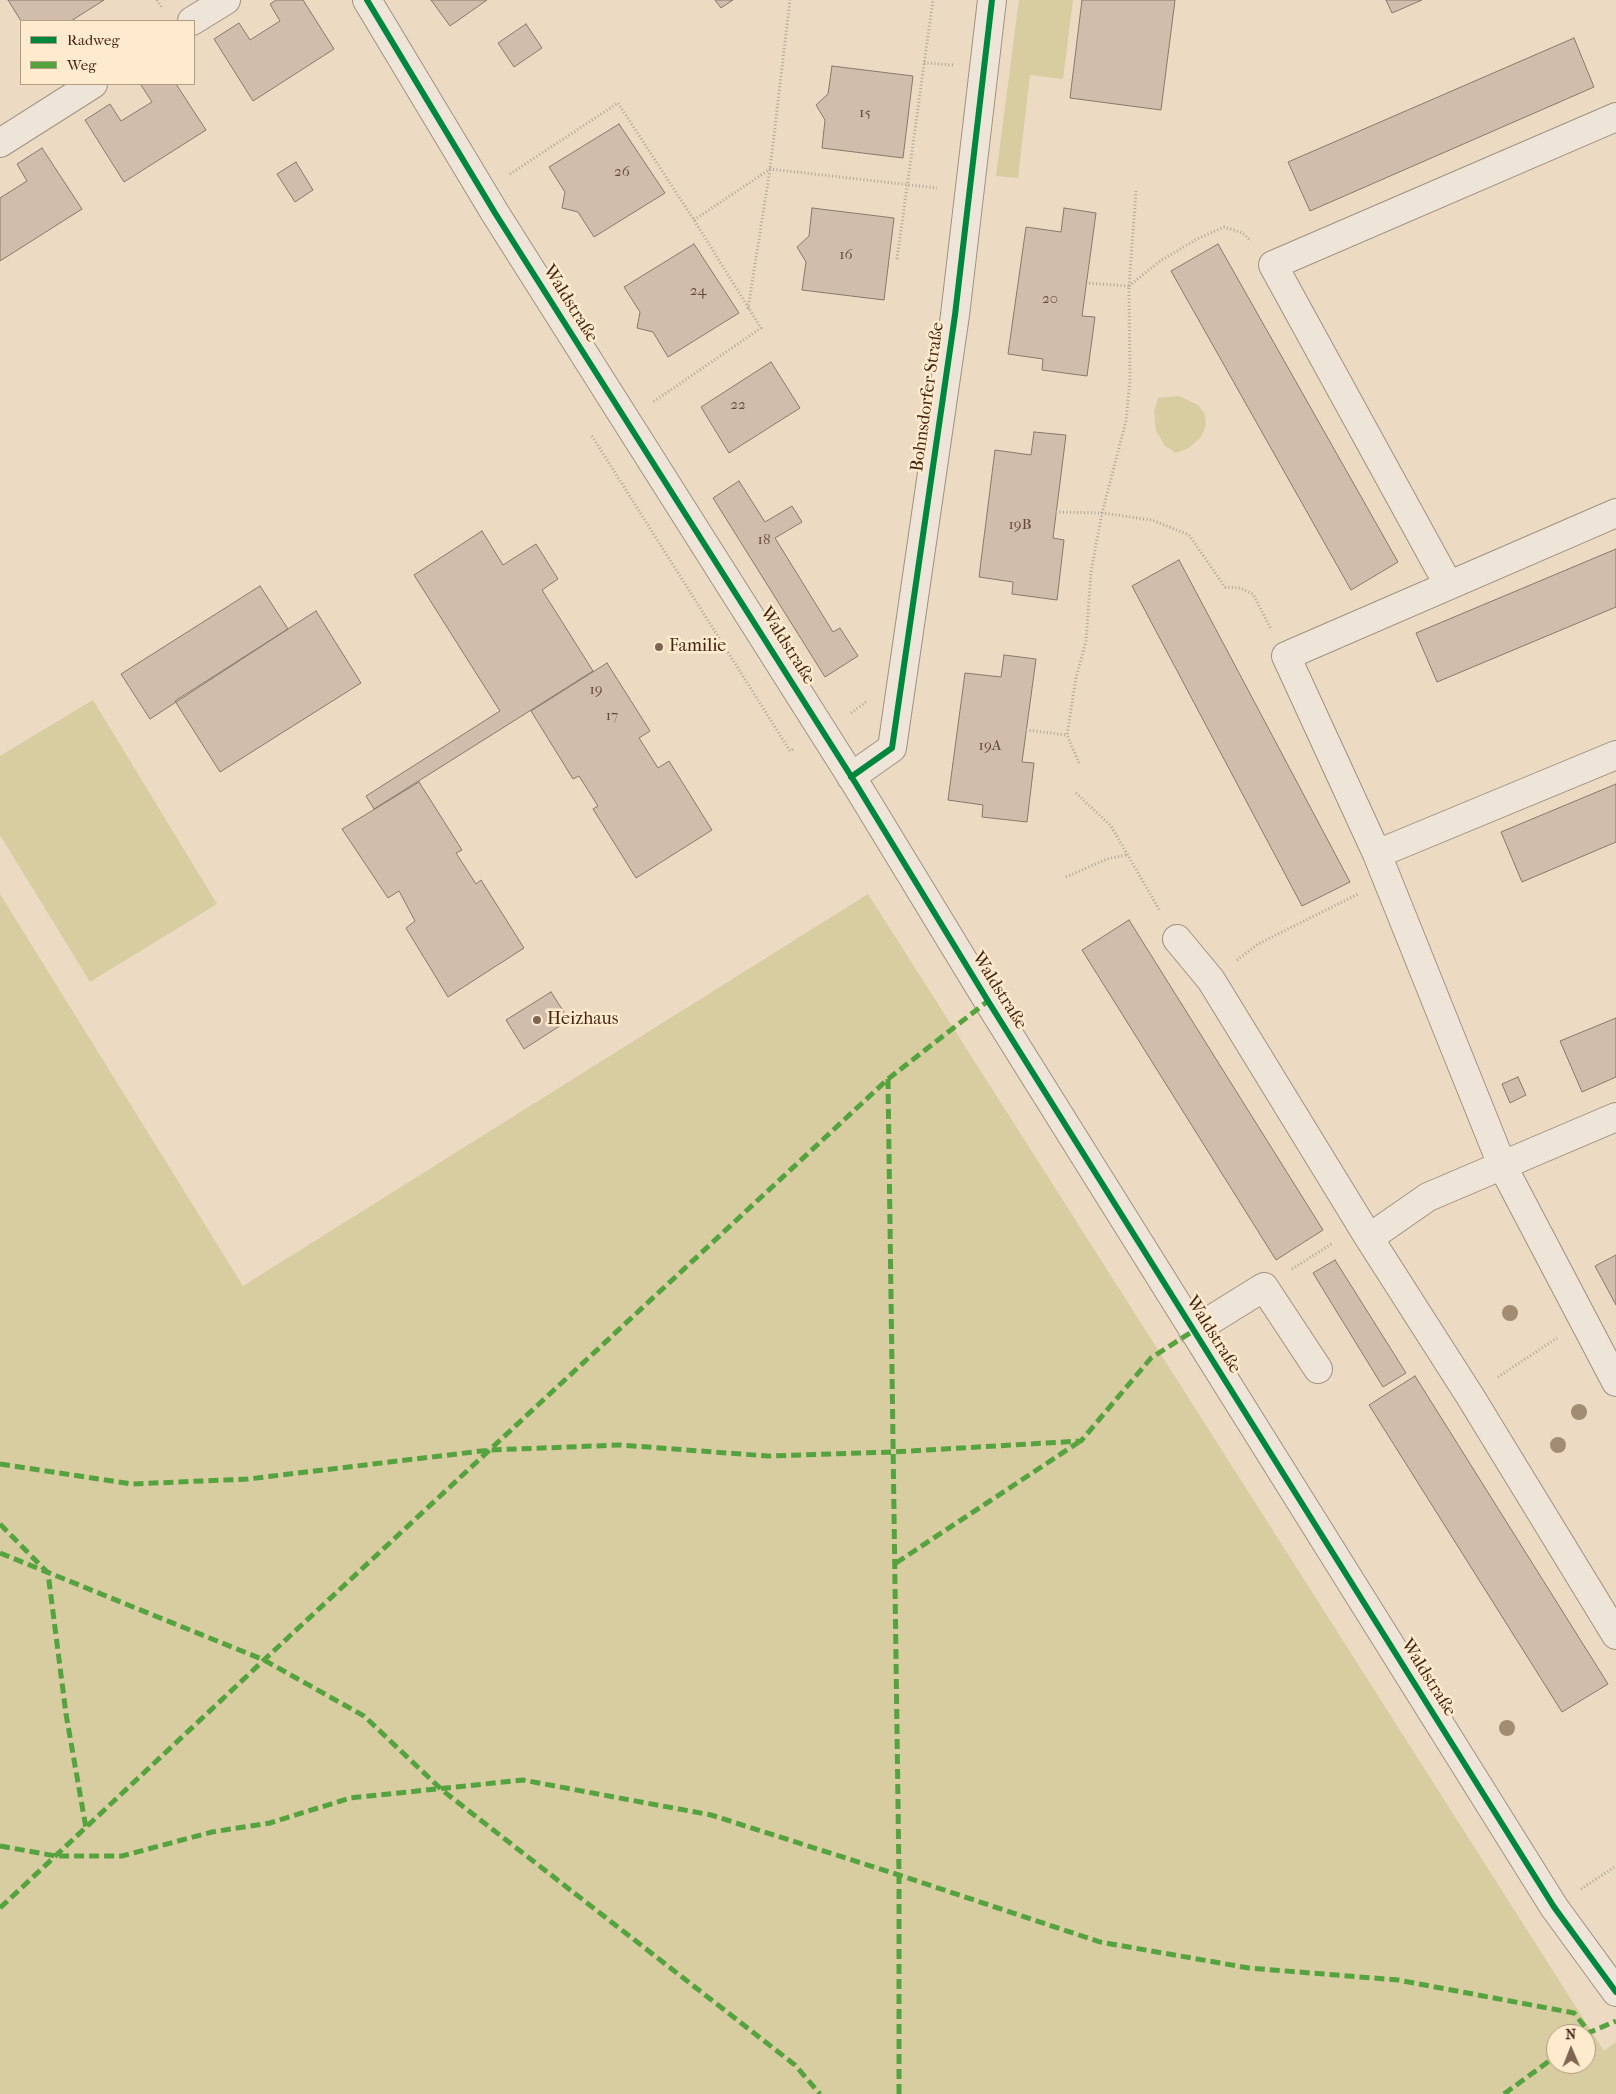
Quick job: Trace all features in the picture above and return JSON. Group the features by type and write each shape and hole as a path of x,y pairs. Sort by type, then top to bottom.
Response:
{"street":[{"path":"194,20 226,0"},
{"name":"Waldstraße","path":"367,0 482,193 851,777 988,1002 1554,1907 1616,1992"},
{"name":"Bohnsdorfer Straße","path":"851,777 892,748 955,315 992,0"},
{"path":"0,142 91,85"},
{"path":"1448,584 1273,265 1616,117"},
{"path":"1616,513 1448,584 1286,656 1377,854 1502,1166 1616,1382"},
{"path":"1377,854 1616,755"},
{"path":"1177,939 1211,980 1365,1231 1470,1396 1616,1635"},
{"path":"1365,1231 1428,1197 1616,1117"},
{"path":"1193,1331 1264,1287 1318,1369"}],"path":[{"path":"748,309 770,169 790,0"},
{"path":"897,259 932,0"},
{"path":"924,63 958,66"},
{"path":"482,193 618,103 694,220 760,328 626,420"},
{"path":"694,220 770,169 969,191"},
{"path":"1079,762 1067,735 1076,678 1086,641 1091,572 1102,514 1126,421 1130,380 1129,286 1136,191"},
{"path":"1087,283 1129,286 1160,261 1197,239 1224,227 1243,233 1273,265"},
{"path":"592,436 790,751"},
{"path":"1056,512 1102,514 1152,520 1189,535 1224,587 1240,588 1253,594 1286,656"},
{"path":"1026,730 1067,735"},
{"path":"1076,793 1111,826 1126,856 1177,939"},
{"path":"1066,877 1107,859 1126,856"},
{"path":"1211,980 1258,944 1386,880"},
{"path":"1264,1287 1365,1231"},
{"path":"1470,1396 1583,1321"},
{"path":"1554,1907 1616,1866"}],"shaded area":[{"path":"1019,0 1073,0 1063,79 1030,75 1018,178 996,176"},
{"path":"1179,396 1198,405 1205,414 1206,425 1201,437 1189,448 1176,453 1165,446 1156,431 1154,412 1158,398"},
{"path":"93,700 217,904 90,982 0,835 0,756"},
{"path":"0,894 243,1286 868,894 1587,2024 1546,2024 1546,2074 1596,2074 1596,2038 1604,2051 1616,2042 1616,2094 0,2094"}],"building":[{"path":"8,0 104,0 73,20 20,20"},
{"path":"276,0 303,0 334,49 253,101 214,39 239,23 250,40 280,21 270,4"},
{"path":"431,0 487,0 450,26"},
{"path":"715,0 733,0 721,8"},
{"path":"1082,0 1175,0 1161,110 1070,98"},
{"path":"1386,0 1422,0 1392,13"},
{"path":"526,24 542,48 514,67 498,43"},
{"path":"1574,38 1594,87 1310,211 1288,162"},
{"path":"832,66 913,76 903,158 822,148 825,120 816,105 828,94"},
{"path":"141,85 177,85 206,130 124,182 85,120 110,104 121,121 152,102"},
{"path":"619,124 665,193 594,237 578,212 562,208 565,192 549,167"},
{"path":"42,148 82,209 0,261 0,198 27,181 17,164"},
{"path":"296,162 313,190 295,202 277,174"},
{"path":"812,208 894,218 884,300 802,290 806,262 797,247 809,236"},
{"path":"1064,208 1096,213 1082,316 1095,317 1087,376 1042,370 1043,359 1008,354 1026,227 1061,232"},
{"path":"694,244 739,313 668,357 653,332 637,328 640,312 624,287"},
{"path":"1218,244 1398,562 1351,590 1171,271"},
{"path":"771,362 800,408 729,453 701,407"},
{"path":"1034,432 1066,435 1053,538 1064,540 1057,600 1012,594 1013,582 979,577 995,450 1031,455"},
{"path":"739,481 765,522 792,506 802,522 775,538 833,632 840,628 858,656 825,677 713,498"},
{"path":"482,531 503,565 536,544 558,579 542,590 593,671 374,809 366,796 500,711 414,575"},
{"path":"1616,549 1616,607 1437,682 1416,633"},
{"path":"1179,560 1350,882 1302,906 1132,586"},
{"path":"260,586 288,629 150,719 121,674"},
{"path":"316,611 361,683 220,772 175,701"},
{"path":"1004,655 1036,659 1022,762 1034,763 1027,822 982,817 983,805 948,800 965,673 1001,677"},
{"path":"607,663 650,731 639,738 658,768 669,761 712,830 636,878 593,809 598,806 579,776 573,779 531,711"},
{"path":"419,782 462,850 456,853 476,884 481,880 524,948 448,997 406,928 415,921 399,891 388,898 342,829"},
{"path":"1616,784 1616,842 1522,882 1501,832"},
{"path":"1129,920 1323,1230 1276,1260 1082,950"},
{"name":"Heizhaus","path":"551,992 569,1020 524,1049 506,1020"},
{"path":"1616,1018 1616,1077 1582,1092 1560,1041"},
{"path":"1518,1077 1526,1095 1510,1103 1502,1084"},
{"path":"1616,1255 1616,1305 1595,1266"},
{"path":"1335,1260 1406,1373 1383,1387 1313,1273"},
{"path":"1415,1376 1608,1684 1562,1712 1369,1405"}],"marked path":[{"path":"0,1908 888,1079 988,1001"},
{"path":"888,1079 899,1875 899,2094"},
{"path":"0,1464 132,1484 248,1479 490,1450 620,1445 768,1456 893,1452 1081,1441 1151,1358 1193,1331"},
{"path":"896,1563 1079,1442"},
{"path":"0,1524 48,1573 66,1714 86,1828"},
{"path":"0,1553 264,1660 364,1716 442,1790 795,2065 820,2094"},
{"path":"0,1846 56,1856 122,1856 212,1832 270,1823 350,1798 523,1780 711,1815 1100,1942 1249,1968 1398,1980 1574,2013 1583,2024"},
{"path":"1596,2030 1616,2021"},
{"path":"1504,2094 1546,2063"}],"cycle path":[{"path":"367,0 495,213 856,784 988,1001 1554,1907 1616,1992"},
{"path":"851,777 892,748 955,315 992,0"}],"place":[{"name":"Familie","path":"659,647"},
{"name":"Heizhaus","path":"537,1020"}]}
